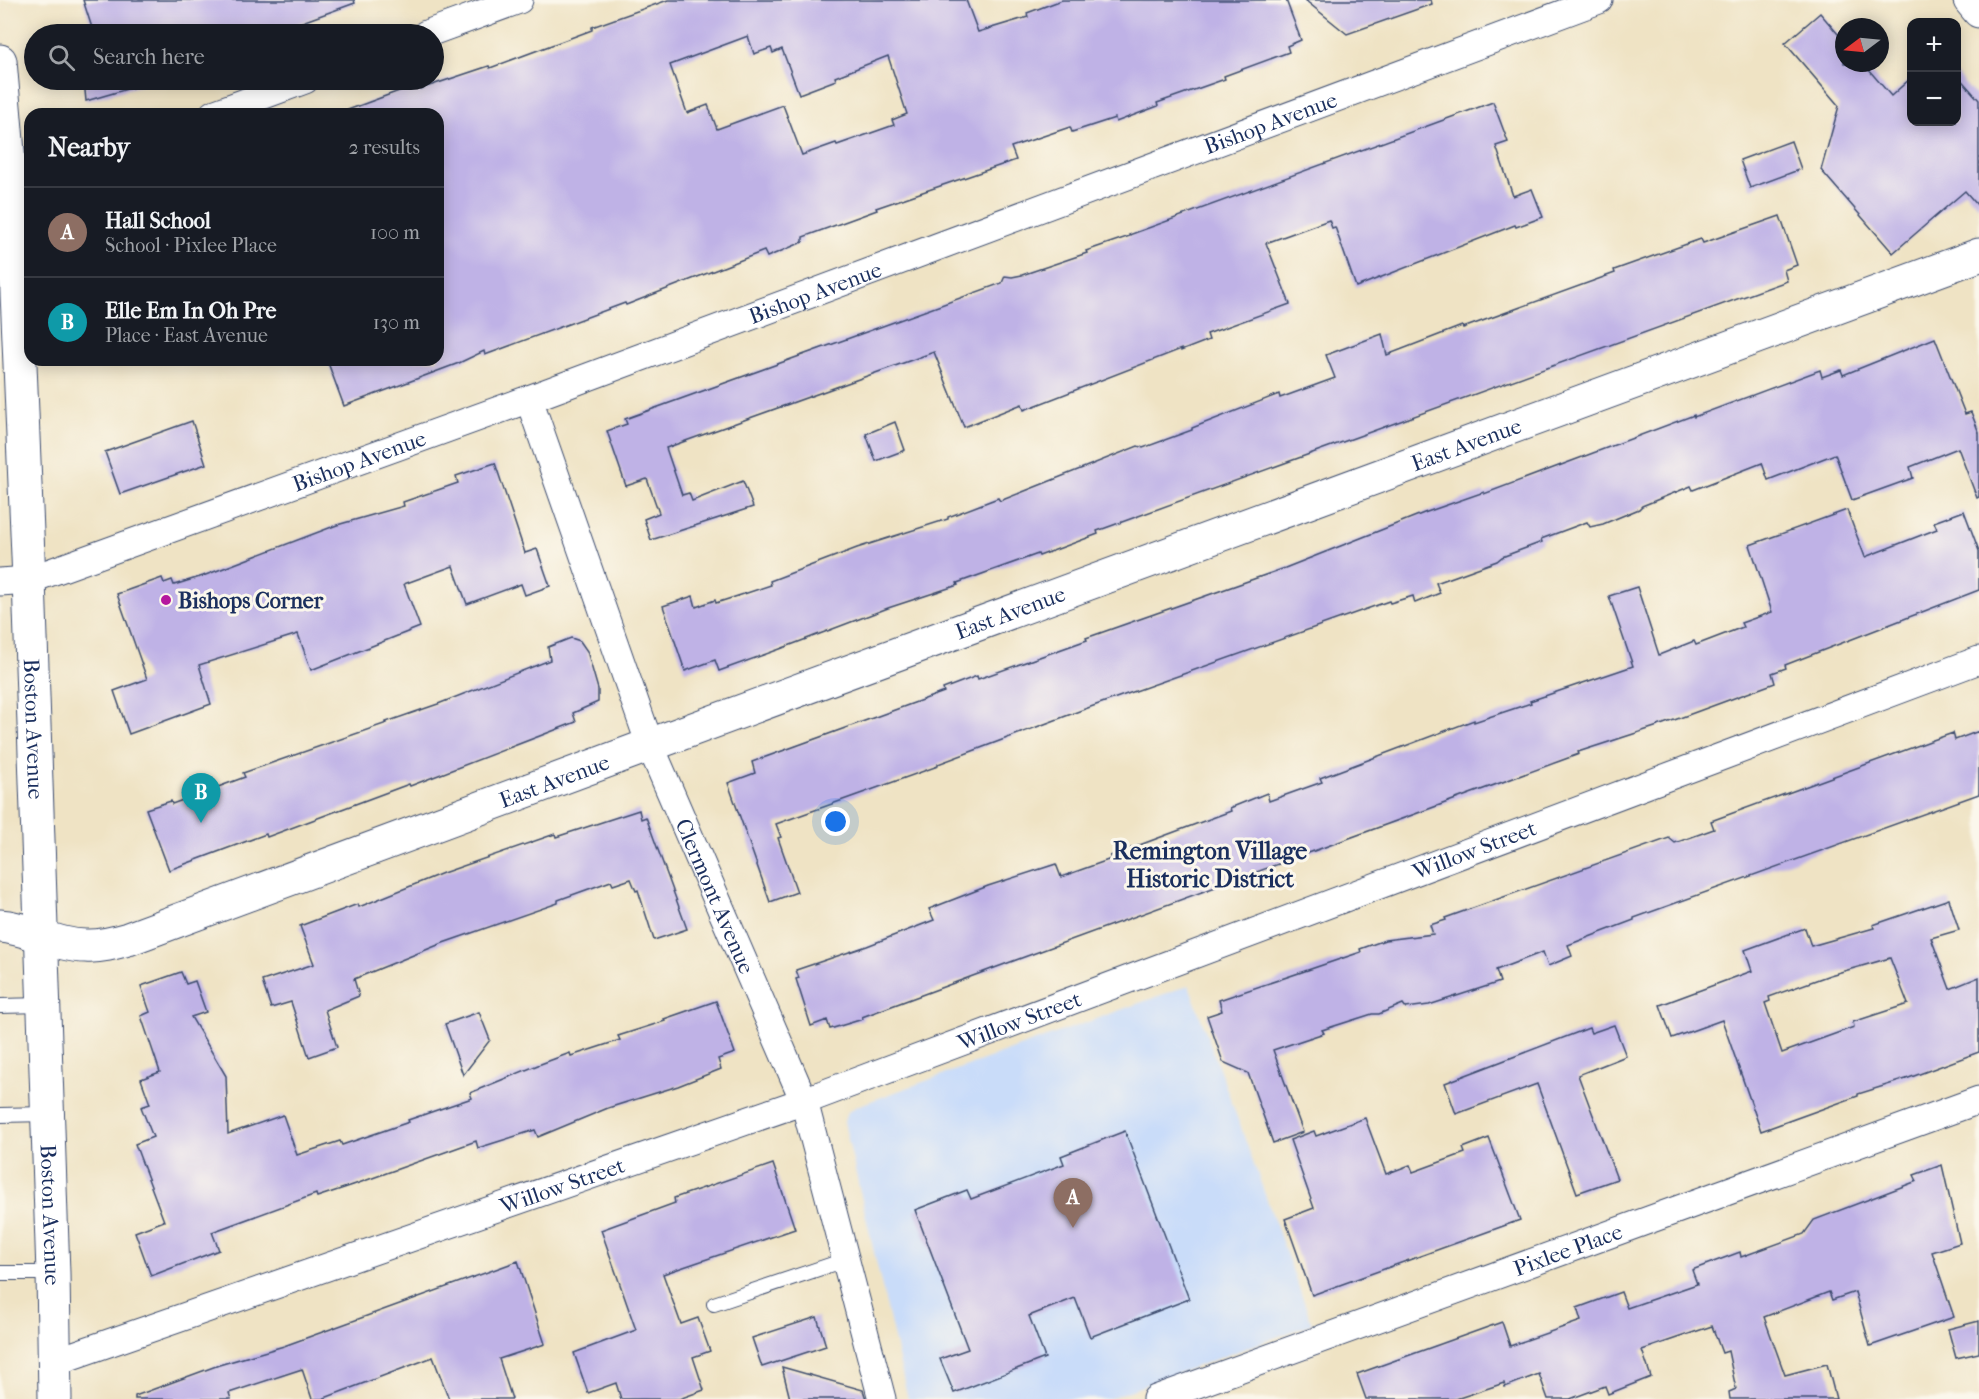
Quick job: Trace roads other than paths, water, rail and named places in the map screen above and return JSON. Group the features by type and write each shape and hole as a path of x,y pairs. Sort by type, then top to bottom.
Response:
{"street":[{"path":"444,27 519,0"},
{"name":"Bishop Avenue","path":"15,581 529,399 1599,0"},
{"path":"1970,0 1979,10"},
{"name":"Boston Avenue","path":"0,61 14,188 15,581 40,936 53,1273 55,1399"},
{"path":"229,108 278,90"},
{"name":"East Avenue","path":"0,926 25,930 64,943 86,946 128,939 650,744 1979,255"},
{"name":"Clermont Avenue","path":"529,399 650,744 804,1101 882,1399"},
{"name":"Willow Street","path":"54,1362 804,1101 1979,660"},
{"name":"Pixlee Place","path":"1156,1399 1979,1100"}],"lane":[{"path":"0,1006 43,1005"},
{"path":"0,1115 47,1114"},
{"path":"714,1304 845,1260"},
{"path":"0,1273 53,1273"}],"place":[{"name":"Bishops Corner","path":"166,600"},
{"name":"Elle Em In Oh Pre","path":"201,823"},
{"name":"Hall School","path":"1073,1228"}],"district":[{"name":"Remington Village Historic District","path":"1210,865"}]}
